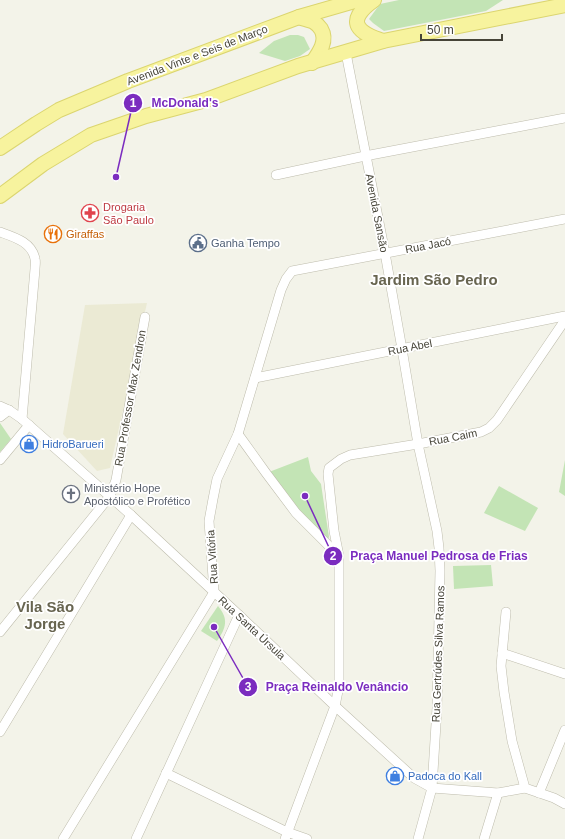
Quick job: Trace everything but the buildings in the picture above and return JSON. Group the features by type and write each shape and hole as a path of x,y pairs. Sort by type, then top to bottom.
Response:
{"main road":[{"name":"Avenida Vinte e Seis de Março","path":"0,148 59,110 128,81 299,17 358,0"},
{"path":"374,0 360,12 356,21 358,28 372,37 383,41"},
{"path":"0,196 42,164 91,135 146,116 206,100 298,66 383,41 565,5"},
{"path":"299,17 315,23 320,27 323,33 323,46 312,63"}],"street":[{"name":"Avenida Sansão","path":"346,52 385,253 418,444"},
{"path":"276,175 366,156 565,118"},
{"name":"Rua Jacó","path":"292,271 565,219"},
{"path":"0,232 19,239 28,245 35,258 22,419"},
{"name":"Rua Vitória","path":"64,839 214,592 209,521 212,499 217,479 238,434 281,290 292,271"},
{"name":"Rua Abel","path":"254,378 565,316"},
{"name":"Rua Professor Max Zendron","path":"0,632 110,496 116,480 145,317"},
{"name":"Rua Caim","path":"339,556 334,531 328,474 329,468 341,459 350,455 481,432 489,428 493,425 565,320"},
{"name":"Rua Santa Úrsula","path":"0,406 9,410 30,425 131,515 414,778 432,788"},
{"path":"0,417 9,410"},
{"path":"0,460 30,425"},
{"path":"238,434 296,513 339,556 339,686 335,706 286,835"},
{"name":"Rua Gertrúdes Silva Ramos","path":"418,444 437,531 440,571 437,708 432,788 418,839"},
{"path":"0,732 131,515"},
{"path":"506,612 501,666 512,742 525,788"},
{"path":"136,839 239,615"},
{"path":"502,653 565,674"},
{"path":"539,793 565,730"},
{"path":"166,772 286,835 307,839"},
{"path":"432,788 498,793 525,788 554,798 565,804"},
{"path":"484,839 498,793"}],"shaded area":[{"path":"147,303 110,468 97,471 63,434 85,305"}],"green space":[{"path":"399,0 503,0 486,11 384,31 369,19 380,4"},
{"path":"290,35 304,37 310,49 300,56 285,61 259,53 274,41"},
{"path":"0,423 11,439 0,452"},
{"path":"308,457 311,471 321,484 329,537 328,539 297,508 269,472"},
{"path":"565,460 565,496 559,492"},
{"path":"499,486 538,508 525,531 484,513"},
{"path":"491,565 493,586 454,589 453,566"},
{"path":"218,606 224,615 225,624 217,641 201,631"}],"place":[{"name":"McDonald's","path":"116,177"},
{"name":"Drogaria São Paulo","path":"90,213"},
{"name":"Giraffas","path":"53,234"},
{"name":"Ganha Tempo","path":"198,243"},
{"name":"HidroBarueri","path":"29,444"},
{"name":"Ministério Hope Apostólico e Profético","path":"71,494"},
{"name":"Praça Manuel Pedrosa de Frias","path":"305,496"},
{"name":"Praça Reinaldo Venâncio","path":"214,627"},
{"name":"Padoca do Kall","path":"395,776"}],"district":[{"name":"Jardim São Pedro","path":"434,280"},
{"name":"Vila São Jorge","path":"45,616"}]}
